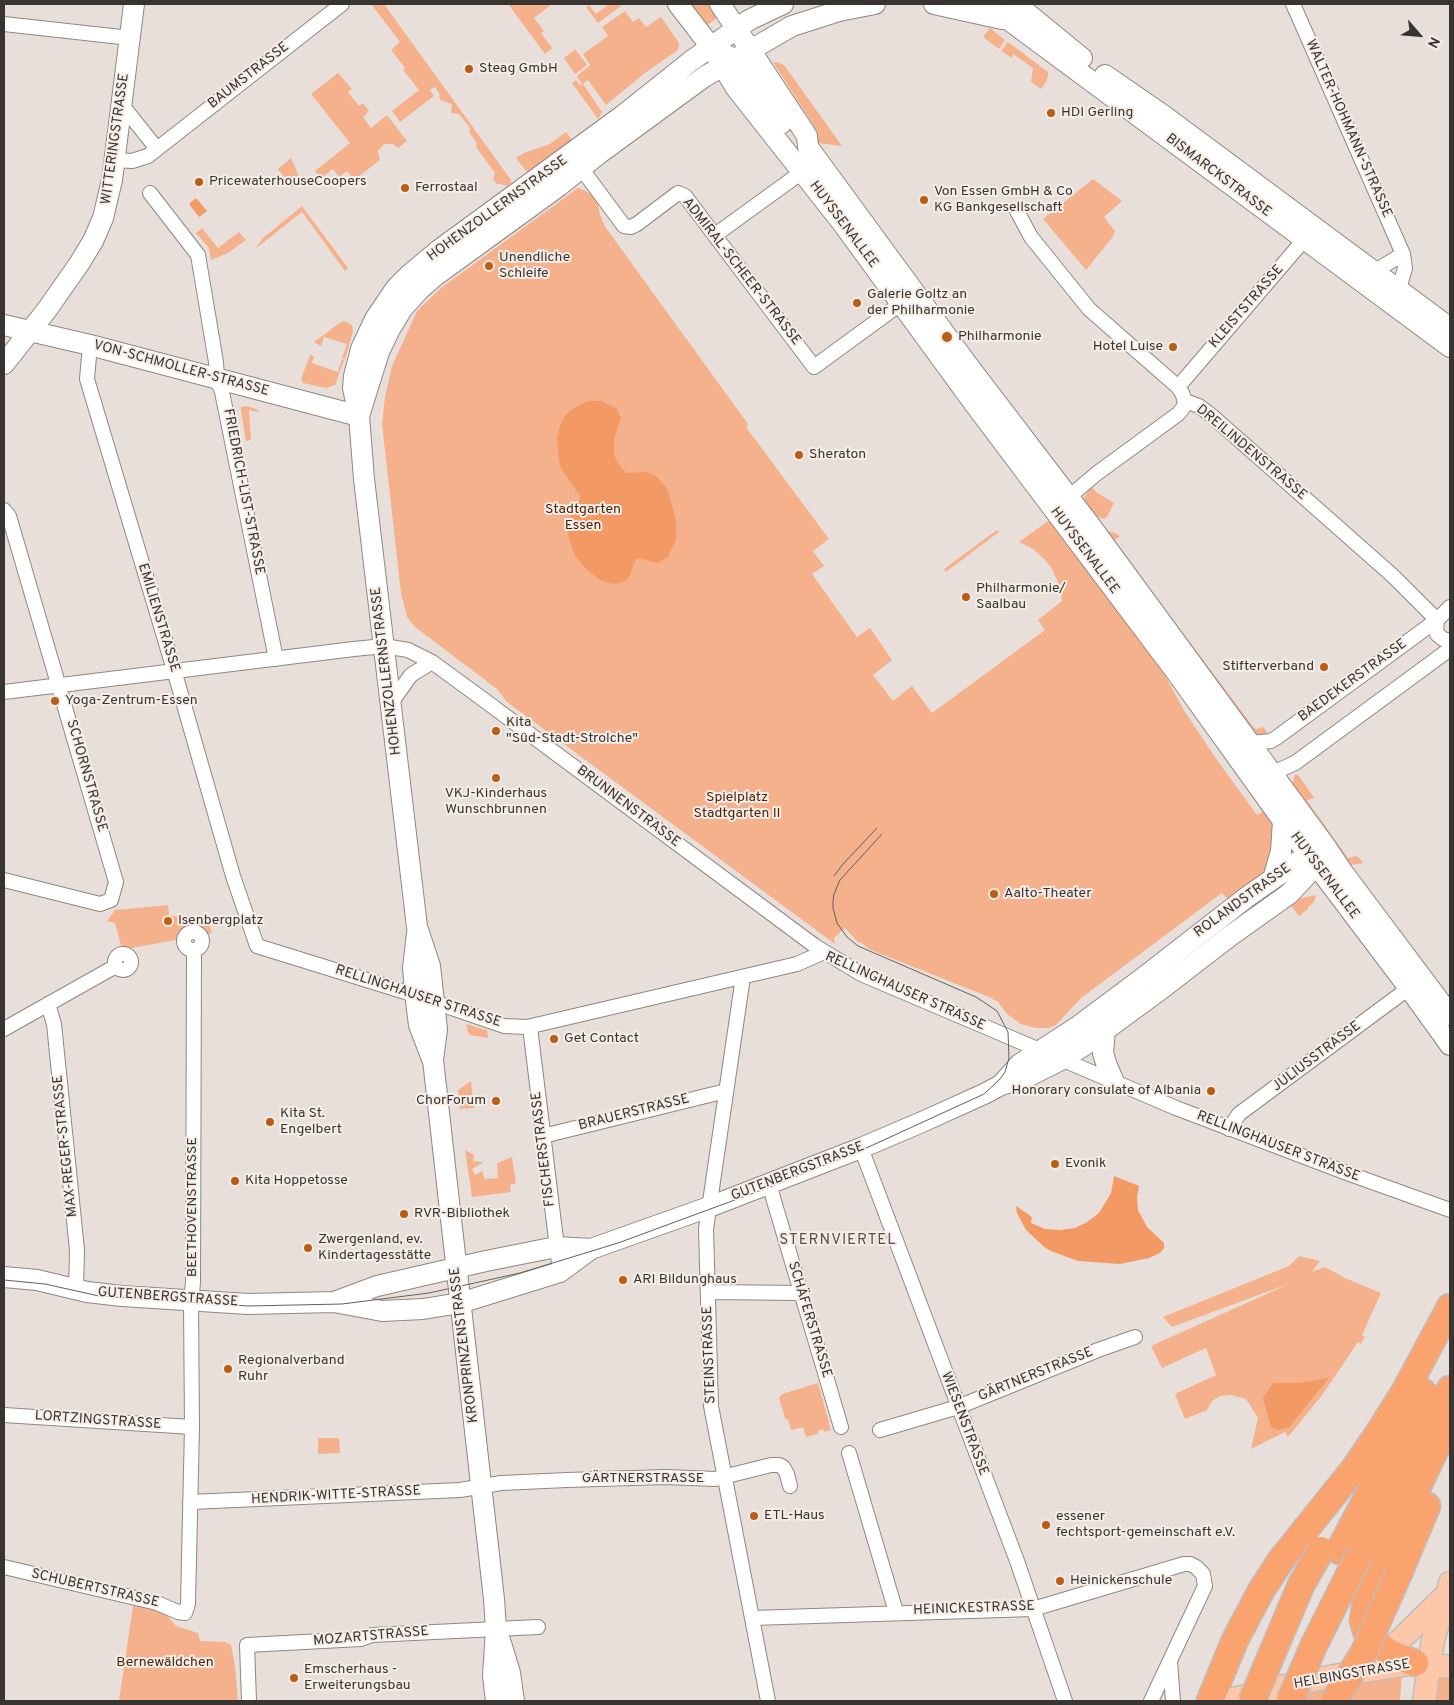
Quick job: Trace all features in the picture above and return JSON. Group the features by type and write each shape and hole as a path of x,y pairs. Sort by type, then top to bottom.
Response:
{"highway":[{"path":"1210,1701 1235,1640 1261,1591 1298,1538 1354,1469 1378,1434 1405,1391 1450,1307"},
{"path":"1269,1701 1297,1636 1396,1442 1450,1343"},
{"path":"1252,1701 1301,1584 1340,1551 1450,1389"},
{"path":"1431,1665 1387,1652 1373,1640 1364,1626 1364,1614 1366,1600 1375,1578 1450,1418"},
{"path":"1334,1701 1364,1652 1381,1618 1450,1450"},
{"path":"1290,1701 1317,1638 1340,1551"}],"main road":[{"path":"1362,1671 1387,1652 1448,1590"},
{"path":"1424,1701 1431,1665 1434,1635 1448,1590"},
{"name":"HELBINGSTRASSE","path":"1226,1701 1302,1682 1362,1671 1431,1665"}],"street":[{"name":"WITTERINGSTRASSE","path":"4,364 79,264 97,233 107,205 122,105 134,4"},
{"name":"BAUMSTRASSE","path":"114,160 140,160 342,4"},
{"path":"678,4 734,49"},
{"path":"720,4 734,49"},
{"path":"734,49 755,17 783,4"},
{"path":"734,49 820,16 875,4"},
{"path":"934,4 1012,12"},
{"name":"BISMARCKSTRASSE","path":"987,4 1012,12 1310,233 1375,272 1450,328"},
{"name":"WALTER-HOHMANN-STRASSE","path":"1294,4 1403,254 1405,268 1399,289"},
{"name":"BISMARCKSTRASSE","path":"1012,12 1032,11 1072,50 1163,115 1450,347"},
{"path":"4,24 130,38"},
{"name":"HUYSSENALLEE","path":"734,49 763,58 810,132 812,136 808,147"},
{"name":"HUYSSENALLEE","path":"734,49 744,70 798,145 808,147 908,298 1060,520 1176,672 1264,777 1317,856 1334,889 1450,1045"},
{"name":"HUYSSENALLEE","path":"734,49 736,88 843,224 973,372 1069,497 1250,743 1283,821 1317,856 1342,871 1450,1015"},
{"name":"HOHENZOLLERNSTRASSE","path":"358,416 379,352 402,309 418,290 473,247 559,186 698,81 734,49"},
{"name":"HOHENZOLLERNSTRASSE","path":"425,999 413,968 417,927 358,416 353,388 356,366 369,331 381,309 396,288 439,250 571,155 691,61 734,49"},
{"path":"122,105 157,148"},
{"name":"ADMIRAL-SCHEER-STRASSE","path":"581,168 624,226 631,227 637,224 678,193 685,196 814,367 908,298"},
{"path":"715,235 802,172"},
{"name":"FRIEDRICH-LIST-STRASSE","path":"150,193 198,255 216,362 217,379 222,392 276,659"},
{"name":"DREILINDENSTRASSE","path":"1017,211 1030,237 1089,309 1178,387 1185,401 1199,406 1212,416 1393,576 1437,620 1437,634 1450,642"},
{"name":"KLEISTSTRASSE","path":"1178,387 1310,233"},
{"path":"1375,272 1403,254"},
{"name":"VON-SCHMOLLER-STRASSE","path":"4,325 90,345 358,416"},
{"name":"EMILIENSTRASSE","path":"90,345 87,379 233,876 257,946"},
{"path":"1060,520 1069,497 1096,474 1178,414 1185,401"},
{"name":"SCHORNSTRASSE","path":"4,510 9,516 116,882 111,900 100,904 4,880"},
{"name":"BAEDEKERSTRASSE","path":"1250,743 1271,741 1276,738 1437,620 1450,606"},
{"name":"BRUNNENSTRASSE","path":"4,692 384,646 408,650 432,662 824,952"},
{"path":"1264,777 1302,758 1450,649"},
{"path":"391,703 411,675 432,662"},
{"path":"1273,879 1281,851 1283,821"},
{"name":"ROLANDSTRASSE","path":"1001,1085 1020,1064 1144,978 1248,897 1297,862 1317,856"},
{"name":"ROLANDSTRASSE","path":"1001,1085 1024,1078 1061,1060 1105,1030 1289,894 1317,856"},
{"path":"1289,894 1317,889 1334,889"},
{"path":"1248,897 1252,920"},
{"name":"RELLINGHAUSER STRASSE","path":"257,946 504,1026 530,1027 797,964 824,952 861,974 1114,1082 1229,1129 1450,1210"},
{"name":"BEETHOVENSTRASSE","path":"185,1613 189,1596 192,1427 194,950"},
{"path":"4,1029 116,966"},
{"name":"STEINSTRASSE","path":"743,977 706,1230 711,1406 768,1701"},
{"name":"JULIUSSTRASSE","path":"1229,1129 1239,1114 1409,988"},
{"name":"KRONPRINZENSTRASSE","path":"425,999 419,1025 433,1060 482,1486 496,1629 493,1676 496,1701"},
{"name":"MAX-REGER-STRASSE","path":"48,1004 54,1024 77,1250 76,1290"},
{"name":"FISCHERSTRASSE","path":"530,1027 560,1272"},
{"path":"1105,1030 1103,1053 1114,1082"},
{"name":"GUTENBERGSTRASSE","path":"4,1277 38,1280 99,1294 192,1301 255,1304 334,1302 382,1311 423,1309 460,1303 560,1272 591,1249 709,1207 861,1148 1001,1085"},
{"name":"BRAUERSTRASSE","path":"542,1136 726,1091"},
{"name":"WIESENSTRASSE","path":"861,1148 1017,1561 1065,1701"},
{"name":"SCHÄFERSTRASSE","path":"769,1184 841,1426"},
{"name":"GUTENBERGSTRASSE","path":"334,1302 377,1286 556,1247 591,1249"},
{"path":"708,1292 800,1293"},
{"name":"GÄRTNERSTRASSE","path":"880,1430 958,1407 1135,1336"},
{"name":"LORTZINGSTRASSE","path":"4,1415 192,1427"},
{"path":"848,1453 896,1612"},
{"name":"GÄRTNERSTRASSE","path":"482,1486 567,1480 666,1477 716,1479 771,1465 783,1468 787,1474 790,1486"},
{"name":"HENDRIK-WITTE-STRASSE","path":"190,1502 442,1491 482,1486"},
{"name":"HEINICKESTRASSE","path":"752,1618 1033,1608 1184,1564 1190,1564 1203,1574 1205,1586 1170,1662"},
{"name":"SCHUBERTSTRASSE","path":"4,1567 157,1603 185,1613"},
{"path":"496,1629 538,1627"},
{"name":"KRONPRINZENSTRASSE","path":"496,1629 510,1673 514,1701"},
{"name":"MOZARTSTRASSE","path":"249,1701 247,1645 361,1639 372,1635 496,1629"},
{"path":"1151,1701 1170,1662"},
{"path":"1170,1662 1173,1701"}],"green space":[{"path":"371,4 384,4 511,180 511,183 507,186 497,184 493,180 495,173 476,147 477,143 469,132 470,128 459,114 451,113 452,104 440,100 439,93 435,87 430,90 434,96 400,122 392,111 419,90 403,70 405,68 391,50 400,42"},
{"path":"508,4 552,4 534,18 544,31 541,33 552,48 545,54"},
{"path":"609,4 620,4 621,6 598,23 586,7 589,5 596,14"},
{"path":"690,4 713,4 721,15 706,26"},
{"path":"625,11 633,22 639,18 646,27 661,17 679,43 678,50 645,73 606,105 588,80 583,84 602,112 598,119 572,83 576,80 580,85 582,84 577,76 590,65 583,54 608,36 602,27"},
{"path":"990,28 1005,40 999,49 983,37"},
{"path":"1008,42 1048,72 1046,82 1041,89 1031,82 1033,68 1013,54 1012,58 1001,51"},
{"path":"575,49 587,65 575,74 564,58"},
{"path":"773,62 784,65 842,146 818,143 815,140 814,126"},
{"path":"338,73 352,89 348,92 359,106 363,103 369,111 363,117 371,128 387,115 407,141 398,148 393,144 384,144 378,151 380,160 354,180 347,171 339,177 333,169 321,178 315,171 350,143 311,94"},
{"path":"566,132 572,140 527,172 516,158 524,153 550,144"},
{"path":"291,158 300,179 292,187 278,169"},
{"path":"1093,179 1122,201 1104,217 1115,231 1112,238 1086,270 1043,219"},
{"name":"Stadtgarten Essen","path":"578,188 592,195 597,201 600,215 606,228 748,424 746,427 829,539 813,551 824,566 812,574 857,637 870,628 892,660 873,675 893,701 912,686 932,713 1045,630 1038,620 1062,601 1060,587 1051,567 1043,558 1033,549 1019,542 1051,519 1157,661 1185,712 1257,815 1265,810 1273,820 1276,830 1267,872 1231,903 1222,893 1081,998 1056,1025 1048,1028 1036,1028 1021,1024 1007,1014 998,1002 989,997 871,950 859,943 845,928 834,938 835,944 507,702 497,689 415,627 407,617 401,593 382,424 385,397 392,366 417,311 441,288"},
{"path":"302,206 348,268 345,271 302,212 255,249 263,238"},
{"path":"202,228 218,248 239,232 246,240 228,253 211,260 209,248 196,233"},
{"path":"344,321 352,325 353,331 345,359 342,358 347,344 324,337 321,346 314,342"},
{"path":"310,355 314,356 312,363 338,372 342,359 344,360 335,385 326,388 303,383 301,379"},
{"path":"247,406 259,410 258,412 249,410 251,440 246,441 241,407"},
{"path":"1091,486 1096,492 1114,503 1104,519 1094,516 1086,506 1084,498"},
{"path":"997,530 999,532 946,572 944,569"},
{"path":"1102,531 1113,532 1120,536 1114,541 1254,728 1263,727 1267,732 1266,734 1254,734"},
{"path":"1295,774 1299,776 1314,798 1307,800 1308,802 1348,858 1357,856 1364,863 1349,865 1295,791 1293,783"},
{"path":"1316,895 1314,902 1299,916 1289,903 1289,901"},
{"name":"Isenbergplatz","path":"168,905 169,915 209,923 212,933 206,934 199,929 191,929 183,933 181,939 126,949 121,946 115,923 107,921 115,910"},
{"path":"466,1024 487,1030 488,1038 469,1035"},
{"path":"471,1081 474,1108 460,1109 458,1090"},
{"path":"465,1150 474,1155 473,1161 482,1162 472,1169 475,1175 482,1171 485,1179 498,1178 497,1163 512,1157 516,1183 510,1185 511,1192 472,1197"},
{"path":"1299,1256 1320,1261 1312,1272 1325,1267 1345,1278 1381,1293 1362,1335 1365,1337 1361,1344 1358,1342 1323,1394 1288,1437 1285,1432 1251,1449 1258,1418 1246,1399 1231,1395 1220,1396 1212,1401 1207,1410 1185,1419 1175,1394 1216,1375 1206,1348 1162,1368 1151,1346 1291,1283 1172,1327 1163,1317 1289,1266"},
{"path":"818,1383 831,1430 824,1432 823,1429 817,1431 818,1434 806,1437 803,1427 791,1430 779,1398 782,1394"},
{"path":"318,1438 339,1438 340,1453 318,1454"},
{"name":"Bernewäldchen","path":"133,1606 164,1612 176,1626 198,1633 200,1641 225,1642 231,1645 238,1701 119,1701"},
{"path":"1402,1675 1400,1701 1256,1701 1337,1682"},
{"path":"1442,1677 1450,1677 1450,1701 1431,1701 1436,1681"}],"shaded area":[{"path":"196,198 207,211 199,217 189,204"},
{"path":"588,401 601,401 616,408 621,418 614,439 614,455 619,465 626,473 646,472 656,476 669,494 676,521 676,540 668,557 658,563 636,559 629,577 625,581 615,584 600,580 585,568 574,554 568,535 571,514 579,502 580,496 561,468 557,439 565,416 574,408"},
{"path":"1114,1176 1139,1186 1138,1210 1147,1227 1164,1243 1164,1248 1160,1253 1149,1258 1120,1264 1078,1261 1044,1247 1026,1230 1017,1213 1016,1206 1032,1217 1031,1223 1045,1229 1075,1228 1099,1213 1111,1193"},
{"path":"1329,1378 1289,1427 1279,1430 1271,1427 1263,1398 1273,1383 1299,1383"}],"tram line":[{"path":"834,876 877,828"},
{"path":"4,1280 45,1284 99,1296 248,1306 342,1304 429,1293 520,1273 618,1243 770,1187 862,1150 984,1094 1005,1072 1009,1058 1008,1032 997,1011 976,997 858,946 847,937 837,923 833,901 840,880 882,834"}],"place":[{"name":"Steag GmbH","path":"469,69"},
{"name":"HDI Gerling","path":"1051,113"},
{"name":"PricewaterhouseCoopers","path":"199,182"},
{"name":"Ferrostaal","path":"405,188"},
{"name":"Von Essen GmbH & Co KG Bankgesellschaft","path":"924,200"},
{"name":"Unendliche Schleife","path":"489,266"},
{"name":"Galerie Goltz an der Philharmonie","path":"857,303"},
{"name":"Philharmonie","path":"947,337"},
{"name":"Hotel Luise","path":"1173,347"},
{"name":"Sheraton","path":"799,455"},
{"name":"Philharmonie/ Saalbau","path":"966,597"},
{"name":"Stifterverband","path":"1324,667"},
{"name":"Yoga-Zentrum-Essen","path":"55,701"},
{"name":"Kita \"Süd-Stadt-Strolche\"","path":"496,731"},
{"name":"VKJ-Kinderhaus Wunschbrunnen","path":"496,778"},
{"name":"Aalto-Theater","path":"994,894"},
{"name":"Isenbergplatz","path":"168,921"},
{"name":"Get Contact","path":"554,1039"},
{"name":"Honorary consulate of Albania","path":"1211,1091"},
{"name":"ChorForum","path":"496,1101"},
{"name":"Kita St. Engelbert","path":"270,1122"},
{"name":"Evonik","path":"1055,1164"},
{"name":"Kita Hoppetosse","path":"235,1181"},
{"name":"RVR-Bibliothek","path":"404,1214"},
{"name":"Zwergenland, ev. Kindertagesstätte","path":"308,1248"},
{"name":"ARI Bildunghaus","path":"623,1280"},
{"name":"Regionalverband Ruhr","path":"228,1369"},
{"name":"ETL-Haus","path":"754,1516"},
{"name":"essener fechtsport-gemeinschaft e.V.","path":"1046,1525"},
{"name":"Heinickenschule","path":"1060,1581"},
{"name":"Emscherhaus - Erweiterungsbau","path":"294,1678"}],"district":[{"name":"STERNVIERTEL","path":"838,1241"}],"park label":[{"name":"Spielplatz Stadtgarten II","path":"737,806"}]}
